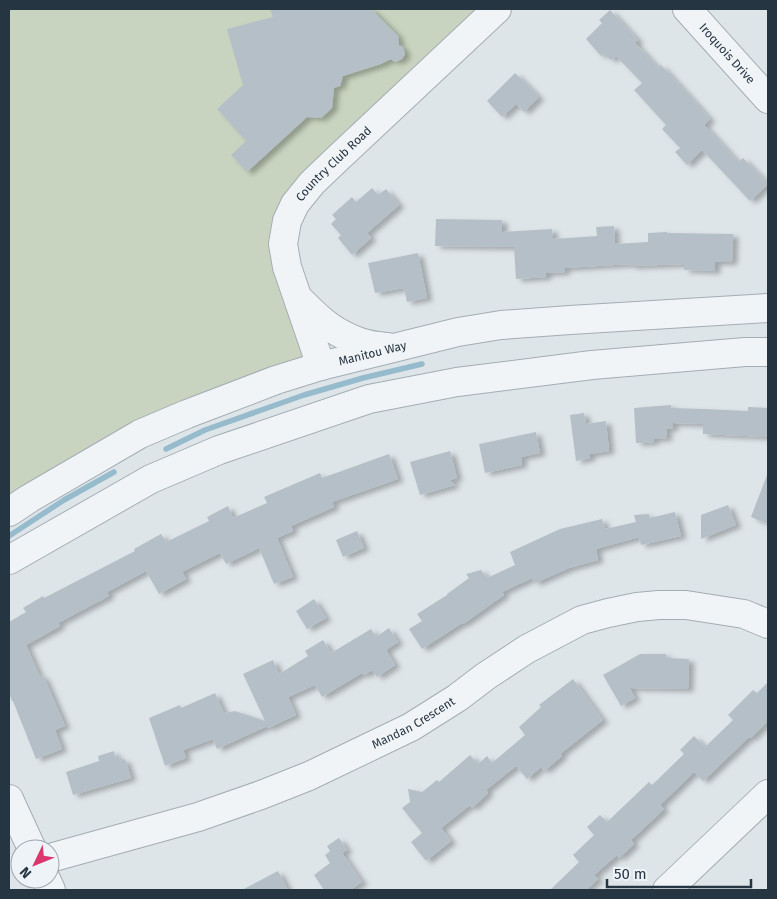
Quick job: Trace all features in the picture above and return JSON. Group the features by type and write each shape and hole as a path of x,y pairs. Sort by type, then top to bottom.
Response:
{"street":[{"name":"Country Club Road","path":"320,366 287,267 283,244 287,221 295,204 312,183 497,9"},
{"name":"Iroquois Drive","path":"687,9 768,99"},
{"path":"298,298 319,319 337,333 361,343 393,348"},
{"name":"Manitou Way","path":"9,512 140,434 276,380 320,366 458,332 501,325 768,308"},
{"path":"9,560 160,476 219,450 369,399 457,382 582,366 745,352 768,352"},
{"name":"Mandan Crescent","path":"60,844 198,817 309,776 411,727 528,649 582,620 637,607 686,605 744,614 768,624"},
{"path":"667,890 768,794"},
{"path":"9,799 25,839"}],"green space":[{"path":"9,9 488,9 287,221 321,366 276,380 9,512"}],"building":[{"path":"270,9 371,9 398,36 399,45 403,47 405,54 402,59 395,62 391,59 343,76 340,86 334,88 332,108 321,118 307,117 247,172 231,155 246,141 217,109 243,85 227,29 273,17"},
{"path":"610,10 638,40 635,43 658,68 661,65 710,119 704,125 738,162 743,158 768,184 750,201 702,150 687,165 675,152 680,148 662,129 666,125 634,90 642,83 616,56 611,60 604,53 601,56 586,39 602,23 599,20"},
{"path":"515,73 539,97 524,112 516,104 502,117 487,101"},
{"path":"372,188 378,195 386,189 399,205 367,233 371,238 352,255 338,238 341,235 331,224 336,219 332,215 352,197 356,202"},
{"path":"436,219 502,220 502,232 552,229 553,239 597,236 596,227 614,226 615,244 648,242 648,233 733,234 732,262 715,262 715,271 684,270 684,264 631,266 630,264 564,268 565,272 546,273 546,277 516,279 514,247 435,246"},
{"path":"418,253 427,298 407,302 404,288 375,293 368,263"},
{"path":"671,405 671,408 748,411 748,407 768,408 768,437 703,434 703,424 673,423 673,428 666,429 667,438 653,439 654,442 636,443 634,408"},
{"path":"584,413 586,424 606,421 609,451 590,454 590,458 576,461 570,415"},
{"path":"536,432 540,453 521,457 522,465 485,473 479,444"},
{"path":"450,451 457,478 450,480 455,485 420,495 410,462"},
{"path":"389,454 398,479 332,502 334,507 291,526 293,531 277,538 293,577 274,584 259,548 226,564 220,553 182,572 186,579 159,594 146,571 107,592 109,596 58,623 60,626 26,645 40,677 43,675 65,726 55,730 62,749 36,759 9,693 9,622 26,612 23,608 43,596 44,598 135,551 134,549 161,534 166,542 209,521 207,517 228,506 233,518 267,503 264,497 320,473 322,478"},
{"path":"768,476 768,524 751,517"},
{"path":"728,505 736,525 701,539 701,515"},
{"path":"675,512 681,536 641,545 639,537 596,549 598,560 569,568 535,583 532,578 502,592 504,595 463,624 422,649 409,629 422,621 417,614 469,578 466,574 481,570 487,578 515,565 510,552 560,529 602,519 605,529 636,522 634,515 649,514 650,518"},
{"path":"357,531 364,548 343,557 336,540"},
{"path":"314,599 326,618 307,629 296,611"},
{"path":"389,628 398,642 386,650 395,665 377,677 372,670 364,675 362,673 322,697 315,685 288,697 296,715 217,749 213,739 183,750 186,758 165,766 149,718 180,705 181,708 215,693 224,713 235,711 265,721 243,674 273,660 279,674 308,656 305,651 323,640 331,653 371,629 376,637"},
{"path":"640,654 666,654 666,658 689,659 688,689 630,688 635,698 621,706 603,675"},
{"path":"573,679 603,720 560,754 562,756 544,771 541,767 527,779 516,766 486,790 488,793 472,808 470,805 441,828 451,841 426,861 411,842 422,833 402,808 410,802 408,789 422,792 437,780 439,782 470,755 478,764 487,756 492,763 525,735 519,727 541,707 539,705"},
{"path":"768,682 768,721 751,738 749,737 703,781 694,772 660,805 664,809 631,840 634,844 619,858 617,855 594,875 598,879 586,890 550,890 579,862 573,855 594,835 587,827 600,815 607,822 649,782 652,785 684,754 680,750 694,736 705,747 733,720 728,715 753,690 757,693"},
{"path":"114,751 115,757 118,756 120,761 125,759 131,778 73,795 66,772 99,761 98,756"},
{"path":"339,838 347,850 342,853 362,882 350,890 324,890 314,875 330,863 325,855 330,851 327,846"},
{"path":"278,871 288,890 242,890"}],"waterway":[{"path":"166,449 205,430 304,395 422,364"},
{"path":"9,536 64,500 114,472"}]}
